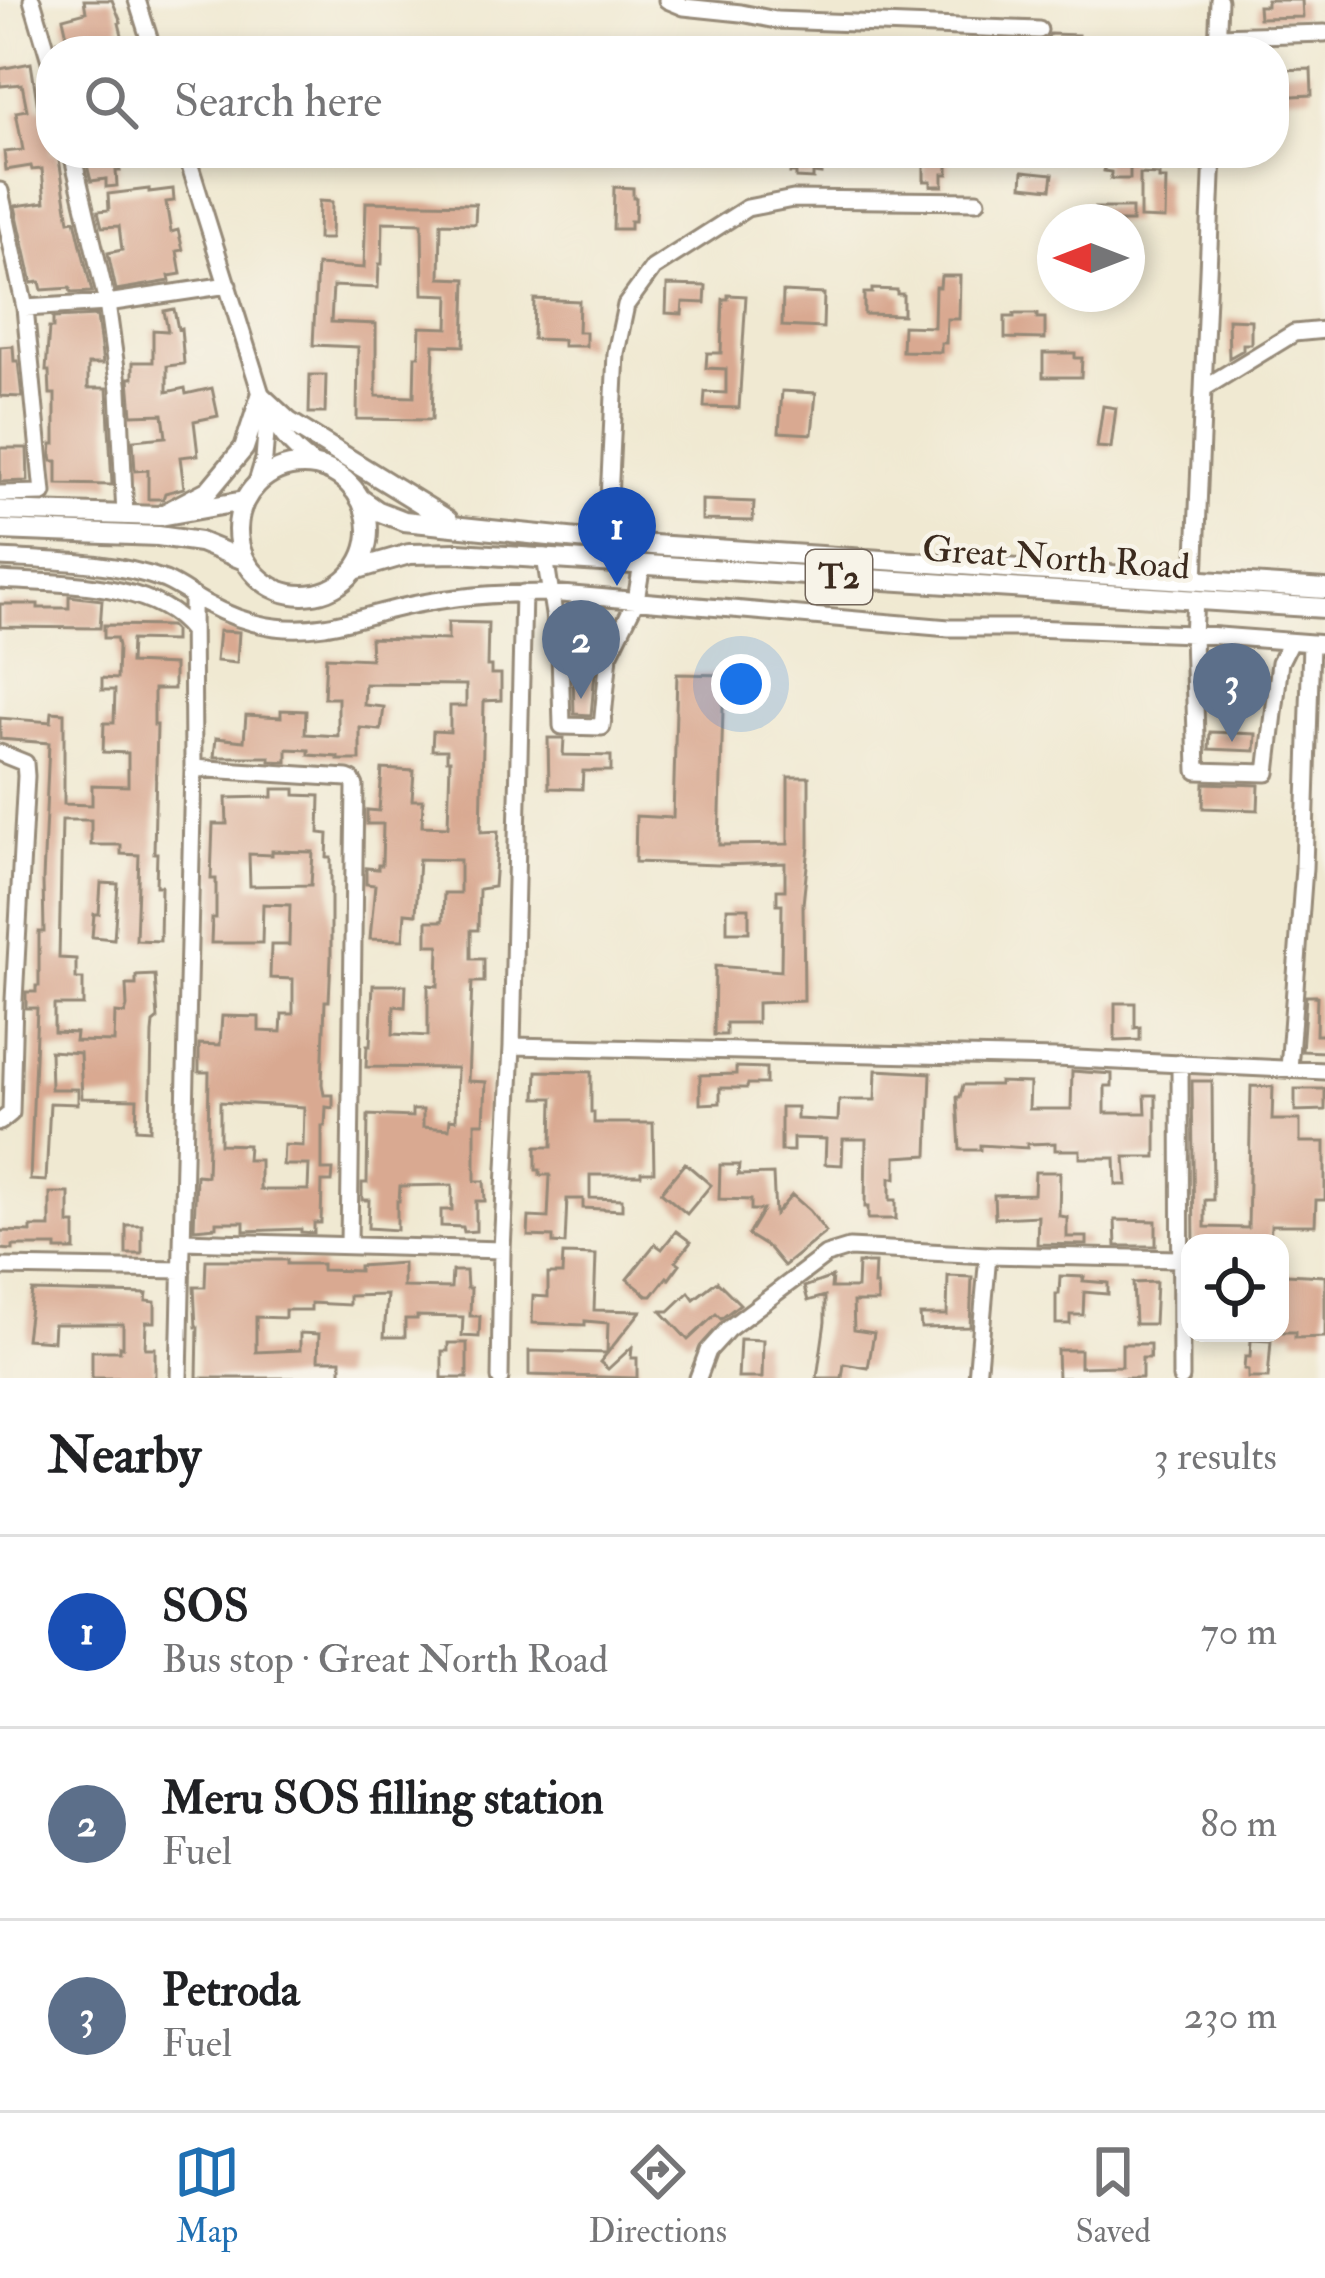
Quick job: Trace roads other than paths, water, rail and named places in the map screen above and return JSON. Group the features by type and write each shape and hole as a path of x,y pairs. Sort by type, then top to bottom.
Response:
{"main road":[{"path":"160,516 209,490 244,448 264,403 320,443 457,525"},
{"path":"244,560 237,526 244,501 257,482 287,468 321,469"},
{"name":"T2","path":"321,469 337,475 361,499"},
{"name":"Great North Road","path":"361,499 404,521 1195,591 1325,608"},
{"path":"355,570 368,541 368,519 361,499"},
{"path":"0,511 160,516 244,501"},
{"name":"T2","path":"0,530 200,542 244,560 264,582 302,595 331,588 355,570"},
{"name":"Great North Road","path":"355,570 409,554 1195,591 1325,589"}],"street":[{"path":"32,0 43,36"},
{"path":"137,0 148,36"},
{"path":"667,0 684,7 776,20 1040,30"},
{"path":"1217,36 1219,0"},
{"path":"1289,37 1325,33"},
{"path":"76,168 107,303 119,391 124,516"},
{"path":"191,168 264,403 279,434 321,469"},
{"path":"1212,168 1193,634 1197,771 1268,772 1280,662 1290,642"},
{"path":"0,191 25,308 43,494 0,494"},
{"path":"607,542 616,353 626,305 653,268 747,208 793,199 977,201"},
{"path":"25,308 107,303 228,285"},
{"path":"1204,388 1294,333 1325,330"},
{"path":"257,482 268,435 264,403"},
{"path":"545,557 560,652 562,725 602,727 609,655 636,600 642,564"},
{"path":"0,558 83,562 135,572 169,581 244,621 296,627 348,623 448,598 550,593 949,628 1193,634 1318,644 1289,1069"},
{"path":"0,580 93,585 131,594 180,618 192,631"},
{"path":"500,1378 523,593"},
{"path":"179,1378 193,768 192,595"},
{"path":"560,652 609,655"},
{"path":"0,753 25,764 22,877 7,1000 11,1113 0,1122"},
{"path":"193,768 347,778 355,786 349,1245"},
{"path":"0,877 22,877"},
{"path":"512,1046 1325,1071"},
{"path":"1180,1063 1181,1378"},
{"path":"183,1241 502,1250"},
{"path":"698,1378 708,1351 728,1329 837,1250 1179,1259"},
{"path":"976,1378 988,1255"},
{"path":"0,1268 182,1270"}],"place":[{"name":"SOS","path":"617,586"},
{"name":"Meru SOS filling station","path":"581,699"},
{"name":"Petroda","path":"1232,742"}]}
